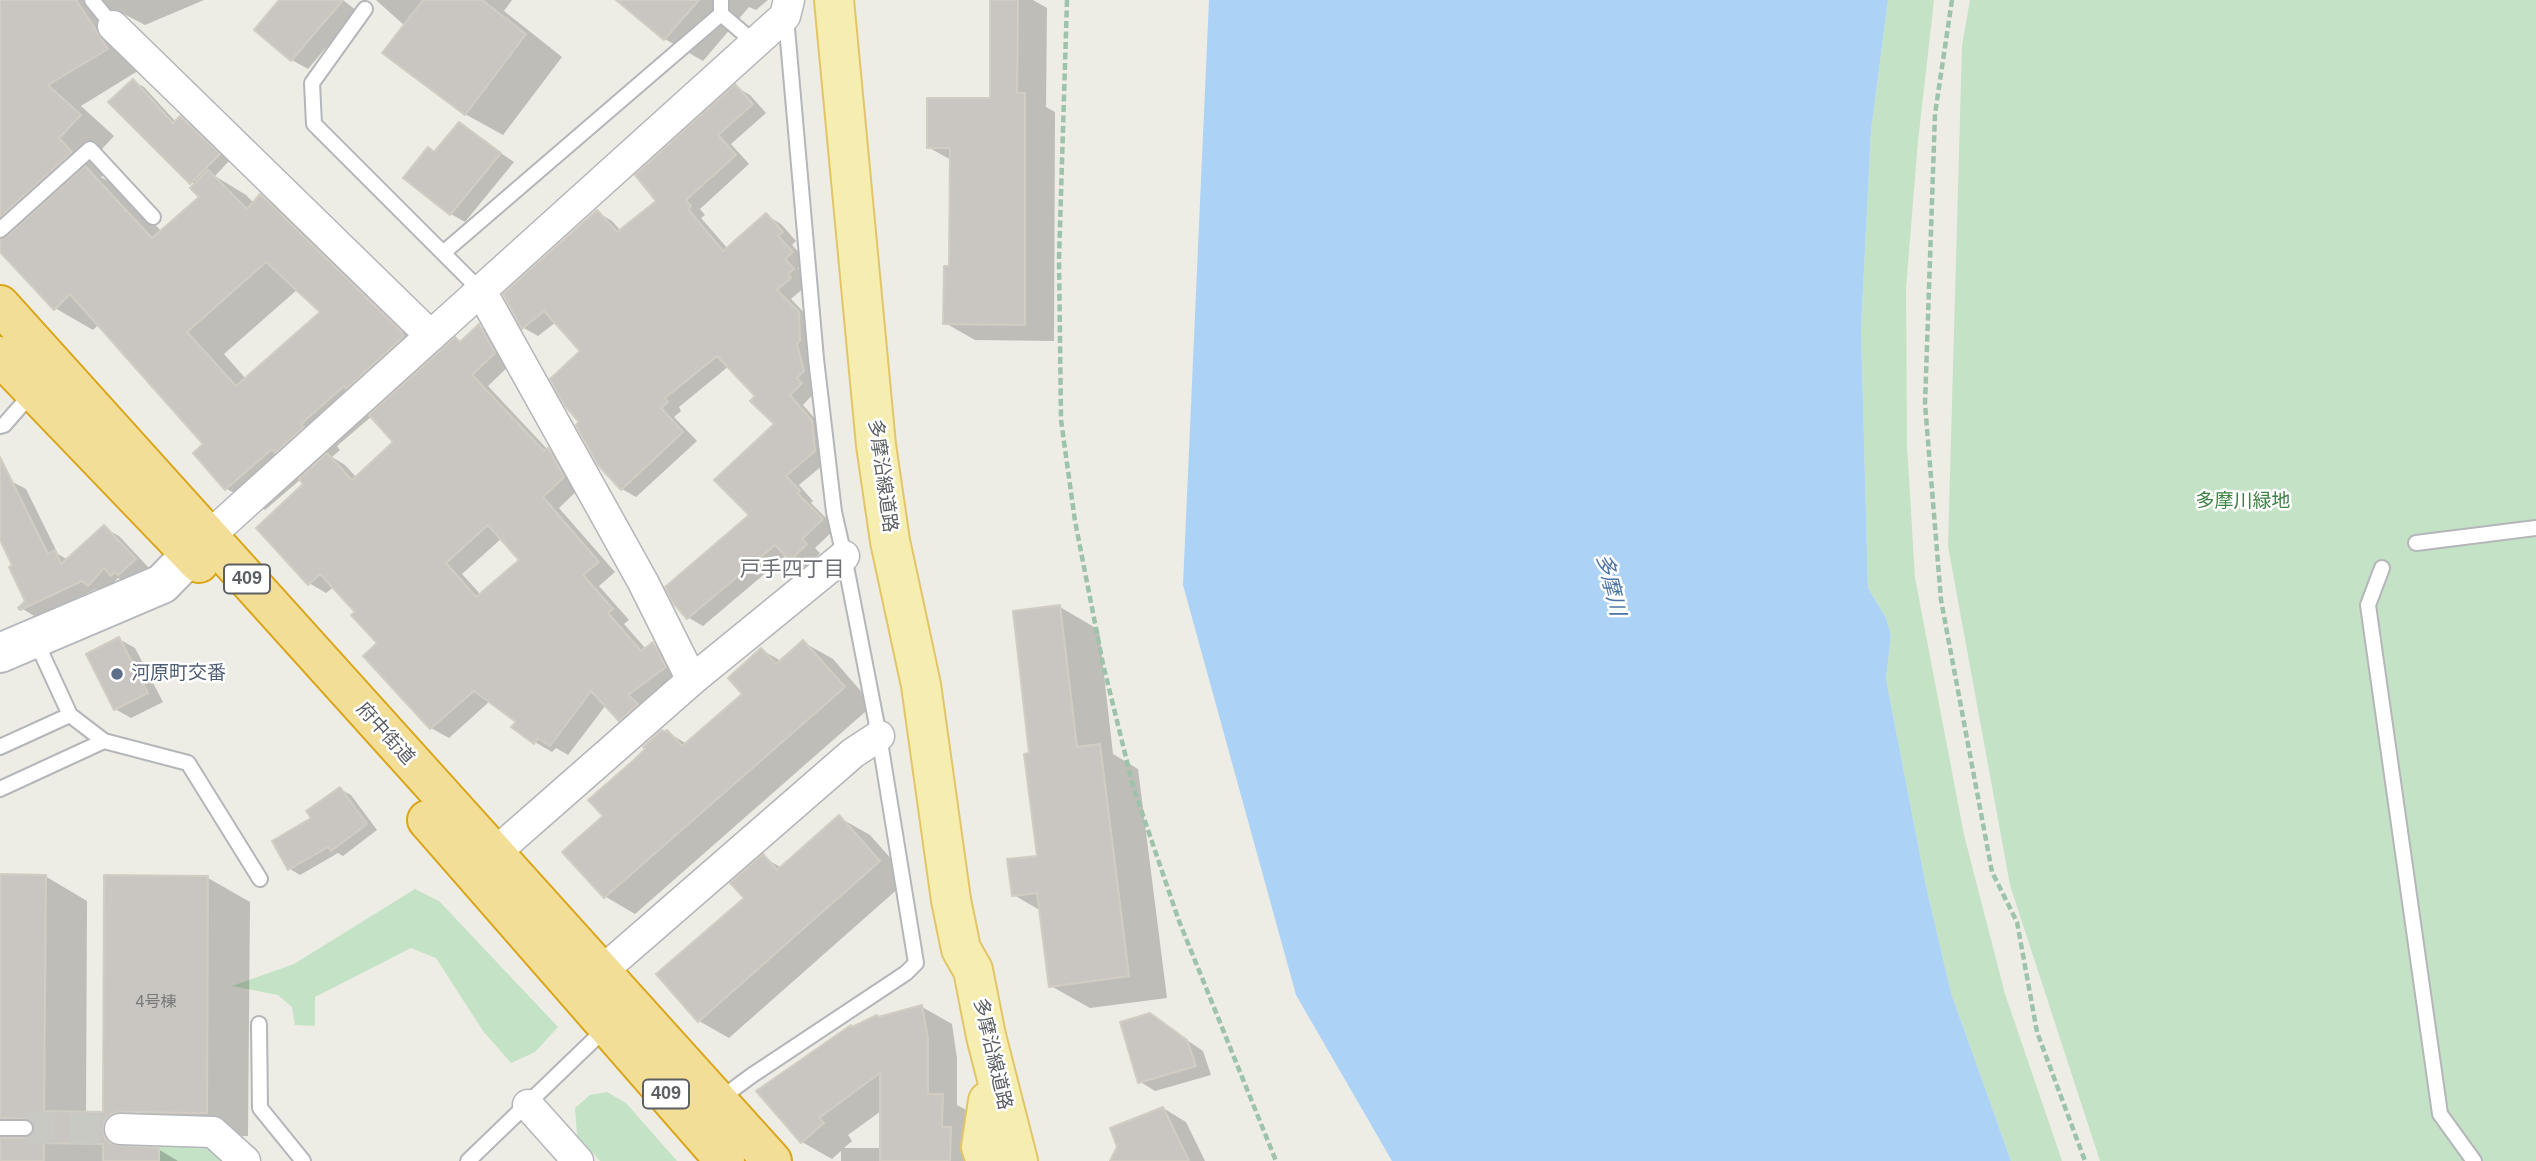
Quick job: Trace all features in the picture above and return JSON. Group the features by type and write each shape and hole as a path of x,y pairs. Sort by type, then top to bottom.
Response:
{"highway":[{"name":"府中街道","path":"0,306 199,545 619,1016 725,1161"},
{"name":"府中街道","path":"0,356 199,545"},
{"name":"府中街道","path":"484,863 601,972 619,1016 718,1101 772,1161"}],"main road":[{"name":"多摩沿線道路","path":"834,0 876,445 890,541 921,685 951,900 961,948 973,970 986,1036 1018,1161"},
{"name":"多摩沿線道路","path":"961,948 954,976 970,1048 1005,1161"},
{"path":"986,1161 981,1147 988,1101"}],"street":[{"path":"0,653 162,584 199,545 755,43 787,8"},
{"path":"113,26 431,335"},
{"path":"481,291 643,582 692,680"},
{"path":"484,863 692,680 844,556"},
{"path":"601,972 853,752 879,736"},
{"path":"528,1105 578,1161"},
{"path":"120,1129 213,1132 245,1161"}],"lane":[{"path":"92,0 113,26"},
{"path":"443,253 721,7 755,43"},
{"path":"718,1101 751,1076 906,974 916,963 879,736 834,512 816,359 787,8"},
{"path":"365,9 312,83 314,124 481,291"},
{"path":"0,230 90,149 153,217"},
{"path":"0,426 4,425 34,391"},
{"path":"2416,543 2536,528"},
{"path":"2382,568 2368,605 2440,1114 2474,1161"},
{"path":"34,638 70,715 104,741 188,763 260,879"},
{"path":"0,747 70,715"},
{"path":"0,789 104,741"},
{"path":"468,1161 619,1016"},
{"path":"259,1024 260,1108 303,1161"},
{"path":"0,1128 25,1128"}],"path":[{"path":"1067,0 1059,259 1061,420 1075,521 1102,664 1133,786 1179,921 1276,1161"},
{"path":"1952,0 1935,114 1925,404 1941,600 1992,872 2017,922 2036,1032 2085,1161"}],"green space":[{"path":"1888,0 1934,0 1918,141 1906,288 1907,446 1915,578 1964,835 2005,994 2062,1161 2011,1161 1951,993 1926,886 1886,679 1891,635 1886,618 1868,588 1861,329 1871,131"},
{"name":"多摩川緑地","path":"1970,0 2536,0 2536,1161 2100,1161 2010,885 1948,546 1962,46"},
{"path":"415,889 439,901 558,1027 535,1052 511,1063 483,1031 436,958 411,948 315,997 315,1026 295,1025 292,1007 278,995 232,986 294,964"},
{"path":"607,1092 626,1103 677,1161 600,1161 577,1135 575,1108 590,1095"},
{"path":"159,1144 213,1145 230,1161 159,1161"}],"water":[{"name":"多摩川","path":"1209,0 1888,0 1871,131 1861,329 1868,588 1886,618 1891,635 1886,679 1926,886 1951,993 2011,1161 1392,1161 1296,995 1183,585"}],"building":[{"path":"0,0 76,0 108,49 48,85 81,115 59,138 72,152 0,217"},
{"path":"279,0 343,0 291,61 254,30"},
{"path":"423,0 482,0 526,34 465,115 382,53"},
{"path":"616,0 699,0 664,40"},
{"path":"990,0 1018,0 1017,93 1025,93 1025,325 943,324 944,266 949,266 950,148 927,148 927,98 990,98"},
{"path":"133,79 173,123 180,116 220,154 190,184 108,102"},
{"path":"735,84 753,104 718,135 736,155 686,200 691,206 688,209 723,251 766,213 783,232 778,236 793,252 785,259 794,269 788,274 791,278 777,290 799,312 800,341 797,344 804,371 797,378 802,383 790,395 812,421 815,451 786,476 800,491 798,494 823,519 802,539 807,544 790,561 775,545 687,619 673,603 665,587 749,515 714,480 774,424 750,401 755,396 717,356 665,398 668,402 661,408 683,432 621,490 598,465 576,425 579,422 565,406 550,379 580,351 544,311 522,329 503,294 597,210 617,232 656,201 635,175"},
{"path":"459,122 501,153 450,215 403,178 428,147 434,152"},
{"path":"85,166 152,238 199,197 190,188 208,170 247,209 260,194 402,332 403,337 346,389 344,386 301,424 304,427 275,453 272,449 225,490 193,453 203,444 70,294 54,310 0,252 0,239 6,237","holes":["266,262 320,312 236,386 187,332"]},
{"path":"479,324 495,353 472,375 544,451 548,448 564,477 543,497 599,562 583,575 613,609 608,613 641,651 653,642 666,667 628,695 638,704 619,721 591,691 550,746 538,738 534,744 511,727 516,722 474,691 430,729 363,656 377,643 351,615 355,612 320,574 308,585 256,528 303,484 299,479 327,453 352,480 393,442 369,415 455,337 460,342","holes":["488,525 519,560 476,597 446,563"]},
{"path":"0,457 48,554 55,550 61,564 104,525 136,559 118,575 115,572 111,576 104,568 88,586 82,581 20,610 18,608 25,601 0,540"},
{"path":"1060,605 1077,747 1100,744 1129,976 1049,987 1037,893 1012,896 1007,859 1037,856 1024,754 1029,753 1013,611"},
{"name":"河原町交番","path":"119,637 148,693 114,710 86,654"},
{"path":"803,640 845,687 604,898 562,852 603,816 588,800 635,759 645,749 643,747 662,730 667,730 682,746 742,694 728,678 761,648 776,664"},
{"path":"340,787 367,824 331,851 328,847 288,870 272,841 311,818 306,811"},
{"path":"839,815 880,861 698,1022 656,974 744,898 730,883 763,854 777,870"},
{"path":"0,874 46,875 44,1111 103,1112 104,875 208,876 207,1113 120,1112 111,1114 103,1128 105,1138 111,1144 159,1148 159,1161 103,1161 103,1144 44,1143 44,1161 0,1161 0,1138 26,1138 35,1129 29,1119 0,1118"},
{"path":"922,1005 928,1039 928,1094 943,1094 942,1127 951,1127 950,1161 880,1161 880,1073 819,1118 824,1123 801,1143 756,1091 851,1025 852,1027 877,1015 878,1017"},
{"path":"1150,1013 1187,1040 1196,1066 1138,1083 1120,1022"},
{"path":"1163,1107 1189,1161 1110,1161 1117,1147 1110,1128"}],"tunnel":[{"path":"25,1128 120,1129"}],"place":[{"name":"河原町交番","path":"117,674"}],"district":[{"name":"戸手四丁目","path":"792,570"}]}
